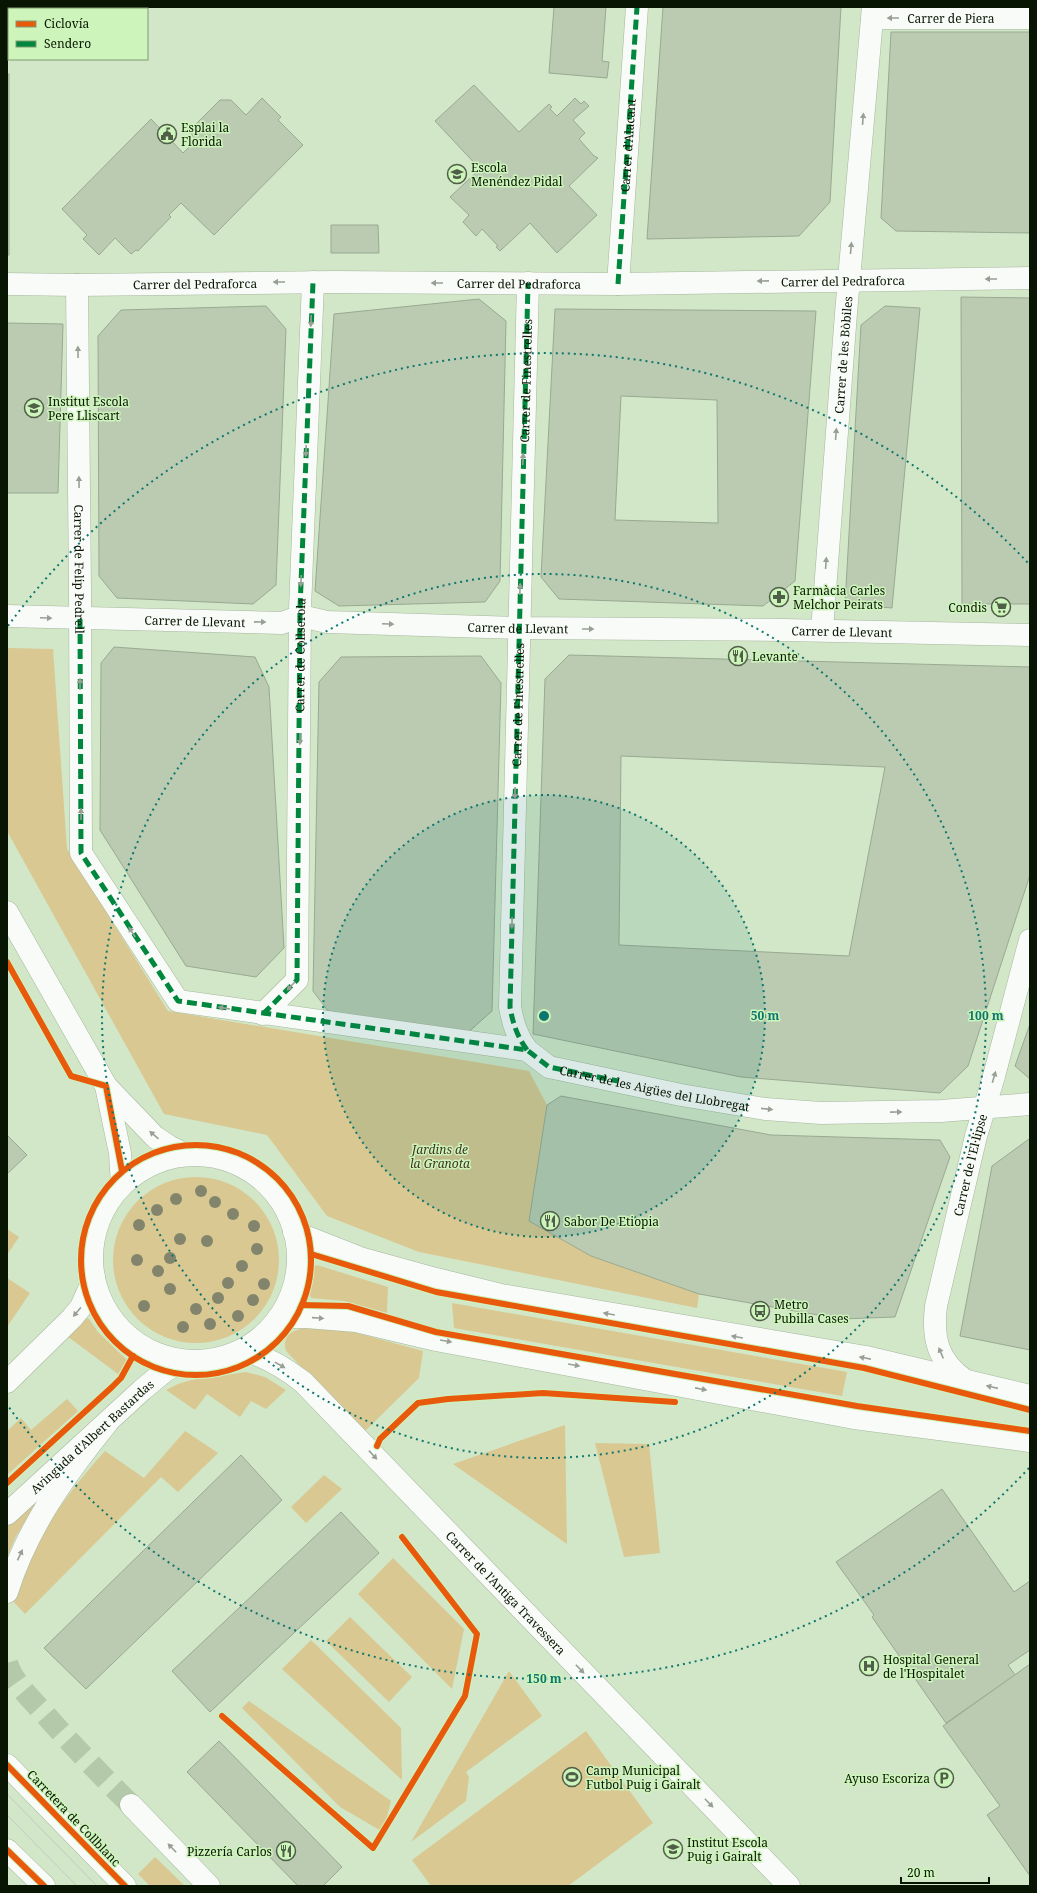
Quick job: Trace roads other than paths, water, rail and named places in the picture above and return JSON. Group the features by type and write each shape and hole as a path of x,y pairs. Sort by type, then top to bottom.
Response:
{"street":[{"name":"Carrer d'Alacant","path":"618,284 637,7"},
{"name":"Carrer de Piera","path":"872,14 884,18 1030,18"},
{"name":"Carrer de les Bòbiles","path":"822,630 849,280 872,14"},
{"name":"Carrer del Pedraforca","path":"7,284 77,285 313,282 618,284 1030,278"},
{"name":"Carrer de Collserola","path":"263,1014 297,980 300,616 313,282"},
{"name":"Carrer de Finestrelles","path":"527,1050 519,1039 513,1025 510,1007 518,628 528,283"},
{"name":"Carrer de Felip Pedrell","path":"77,285 81,853"},
{"name":"Carrer de Llevant","path":"7,616 282,623 300,616 327,622 518,628 822,630 1030,634"},
{"name":"Carrer de les Aigües del Llobregat","path":"81,853 178,1001 527,1050 549,1067 681,1095 765,1109 821,1113 941,1111 1030,1104"},
{"path":"7,912 106,1086 155,1137 187,1156"},
{"name":"Carrer de l'El·lipse","path":"966,1381 956,1374 945,1362 939,1350 934,1322 936,1306 974,1144 1030,940"},
{"path":"106,1086 120,1153 122,1185"},
{"path":"187,1156 218,1156 232,1159 246,1166 264,1180 273,1191 289,1218 294,1232 298,1268 292,1292 279,1317 256,1341 244,1350 209,1360 180,1362 160,1358 146,1351 122,1332 112,1321 103,1306 94,1278 92,1255 94,1239 100,1218 110,1199 122,1185 131,1177 153,1164 169,1158 187,1156"},
{"path":"294,1232 360,1258 501,1295 866,1358 1030,1396"},
{"path":"7,1382 72,1318 81,1307 94,1278"},
{"path":"279,1317 306,1317 356,1321 436,1340 854,1418 1030,1441"},
{"name":"Carrer de l'Antiga Travessera","path":"244,1350 267,1358 285,1368 303,1382 789,1886"},
{"name":"Avinguda d'Albert Bastardas","path":"7,1514 161,1374 180,1362"},
{"path":"7,1592 19,1557 47,1505 72,1466 107,1423"},
{"name":"Carretera de Collblanc","path":"7,1765 125,1886"},
{"path":"131,1805 209,1886"},
{"path":"7,1850 44,1886"}],"tunnel":[{"path":"7,1663 13,1677 27,1695 131,1805"}],"tram line":[{"path":"7,1794 97,1886"},
{"path":"7,1815 77,1886"}],"place":[{"name":"Esplai la Florida","path":"167,134"},
{"name":"Escola Menéndez Pidal","path":"457,174"},
{"name":"Institut Escola Pere Lliscart","path":"34,408"},
{"name":"Farmàcia Carles Melchor Peirats","path":"779,597"},
{"name":"Condis","path":"1001,607"},
{"name":"Levante","path":"738,656"},
{"name":"Sabor De Etiopia","path":"550,1221"},
{"name":"Metro Pubilla Cases","path":"760,1311"},
{"name":"Hospital General de l'Hospitalet","path":"869,1666"},
{"name":"Camp Municipal Futbol Puig i Gairalt","path":"572,1777"},
{"name":"Ayuso Escoriza","path":"944,1778"},
{"name":"Institut Escola Puig i Gairalt","path":"673,1849"},
{"name":"Pizzería Carlos","path":"286,1851"}],"park label":[{"name":"Jardins de la Granota","path":"440,1156"}]}
